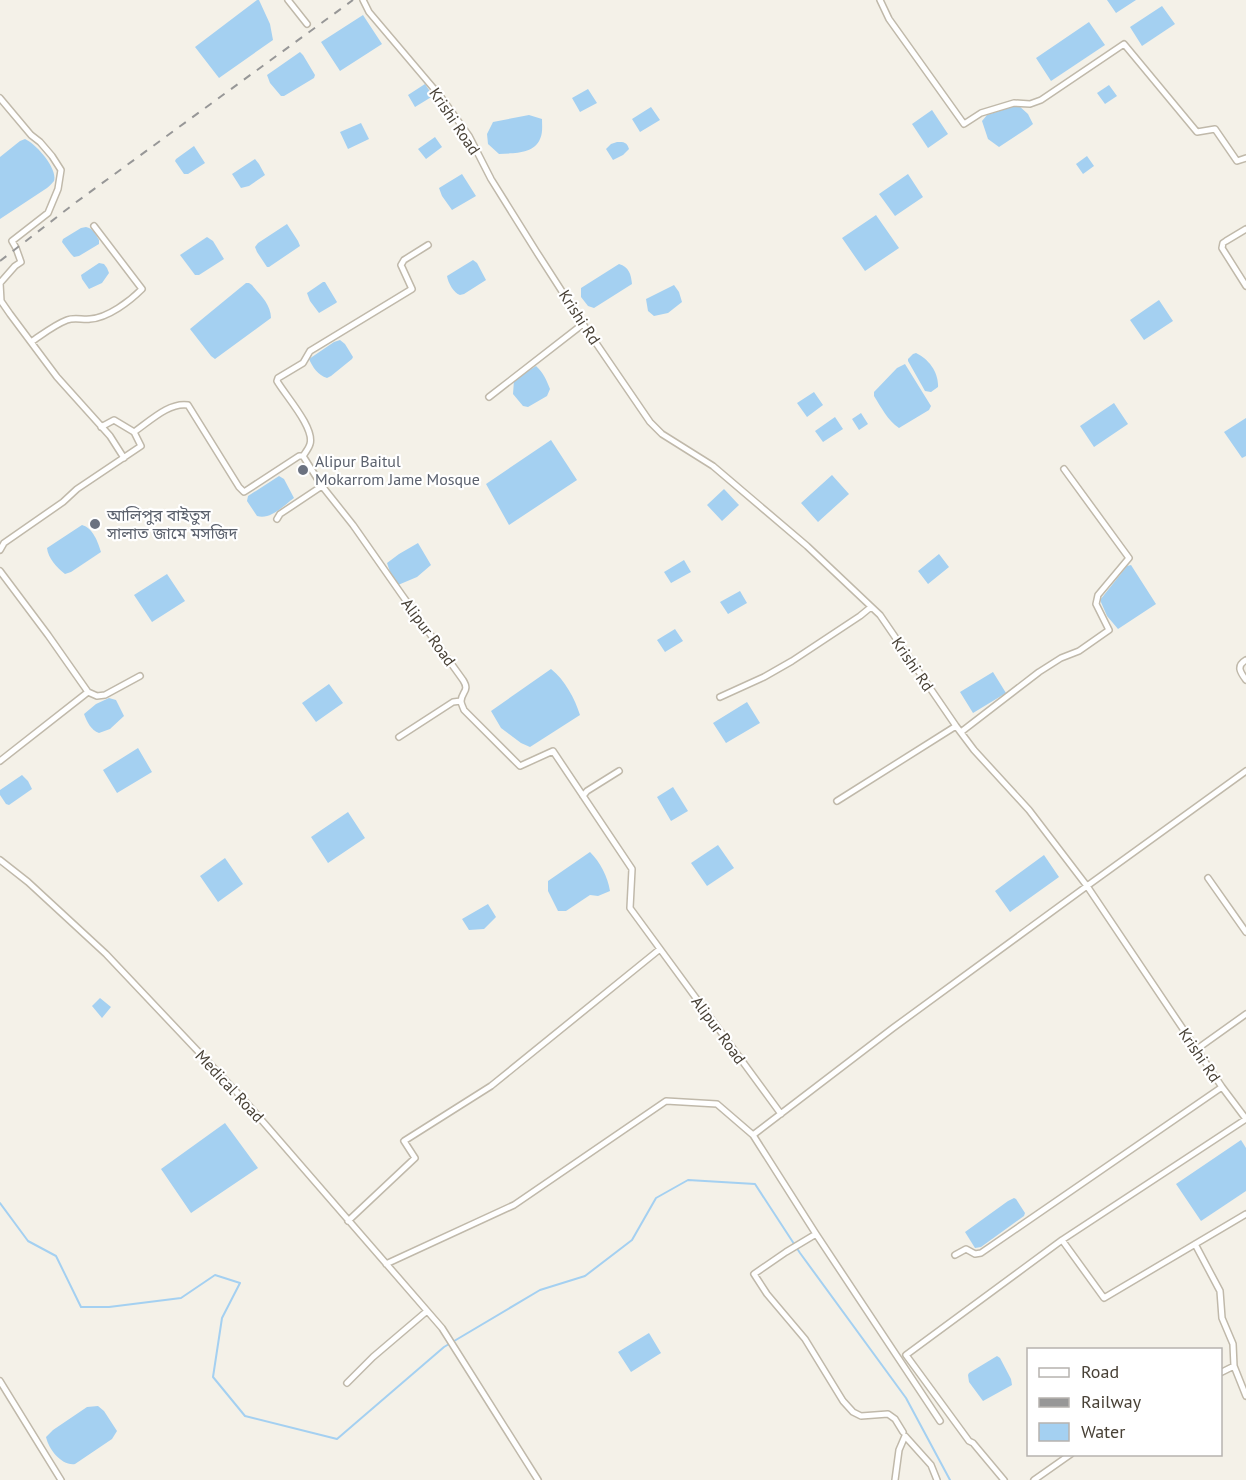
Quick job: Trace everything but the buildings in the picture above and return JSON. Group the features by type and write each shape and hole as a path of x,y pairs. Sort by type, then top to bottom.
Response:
{"street":[{"path":"288,0 307,24"},
{"name":"Krishi Road","path":"363,0 369,12 441,97 469,136 491,179 536,251"},
{"path":"880,0 889,19 964,124 981,113 1006,105 1035,103 1124,44 1197,132 1215,129 1237,161 1246,158"},
{"path":"0,98 52,156 61,170 58,189 48,213 12,241 21,262 0,283 1,301 57,377 110,436 124,458"},
{"path":"31,342 70,319 99,318 129,302 142,289 94,226"},
{"path":"1246,229 1223,243 1222,248 1246,286"},
{"path":"134,432 168,409 180,404 188,405 244,492 298,456 303,456 310,445 311,435 277,381 278,378 303,363 310,351 412,289 401,265 404,260 428,244"},
{"name":"Krishi Rd","path":"536,251 650,422 663,434 713,466 807,546 880,615 974,750 1029,810 1087,886 1246,1119"},
{"path":"489,397 583,324"},
{"path":"0,550 4,543 63,502 77,489 141,446 134,432 114,420 101,427"},
{"name":"Alipur Road","path":"303,456 322,486 353,525 466,684 461,701 464,710 520,766 553,751 632,869 630,908 781,1114"},
{"path":"961,732 1039,672 1061,658 1079,651 1109,630 1096,604 1098,595 1129,558 1064,469"},
{"path":"277,519 280,514 322,486"},
{"path":"0,571 88,692 97,696 105,695 140,676"},
{"path":"720,697 792,661 871,607"},
{"path":"1246,660 1240,665 1239,670 1246,680"},
{"path":"0,762 88,692"},
{"path":"399,737 453,702 461,701"},
{"path":"837,801 956,726"},
{"path":"583,796 587,791 619,771"},
{"path":"753,1135 893,1028 1246,771"},
{"name":"Medical Road","path":"0,860 28,882 106,954 245,1101 442,1328 538,1480"},
{"path":"1208,878 1246,932"},
{"path":"348,1221 415,1158 404,1141 490,1086 660,949"},
{"path":"1197,1049 1246,1014"},
{"path":"956,1255 966,1249 975,1254 981,1253 1222,1087"},
{"path":"386,1264 514,1204 666,1101 717,1104 753,1135 940,1421"},
{"path":"1004,1480 974,1443 969,1441 906,1355 1062,1240 1246,1119"},
{"path":"1062,1240 1104,1298 1246,1214"},
{"path":"816,1234 754,1274 772,1302 805,1339 843,1401 853,1412 861,1416 888,1414 895,1419 903,1432"},
{"path":"1195,1244 1220,1291 1222,1318 1233,1344 1234,1366 1246,1396"},
{"path":"347,1383 373,1357 427,1311"},
{"path":"1222,1372 1234,1366"},
{"path":"0,1381 61,1480"},
{"path":"895,1480 899,1450 905,1436 931,1465 937,1480"},
{"path":"1034,1480 1070,1456"}],"water":[{"path":"257,0 270,24 273,40 219,78 195,47"},
{"path":"1107,0 1136,0 1116,13"},
{"path":"1162,6 1175,24 1142,46 1130,27"},
{"path":"363,15 382,44 340,71 321,42"},
{"path":"1089,22 1105,45 1051,81 1036,58"},
{"path":"300,52 315,75 314,78 281,96 270,83 267,75"},
{"path":"425,84 433,96 415,107 408,95"},
{"path":"1109,85 1117,96 1105,104 1097,93"},
{"path":"588,89 597,103 580,112 572,98"},
{"path":"1018,105 1028,114 1033,124 999,147 988,139 982,121 987,115"},
{"path":"651,107 660,120 640,132 632,119"},
{"path":"932,110 948,134 928,148 912,124"},
{"path":"529,115 542,119 541,137 533,148 523,152 499,154 488,144 487,134 493,122"},
{"path":"361,123 369,139 348,149 340,132"},
{"path":"435,137 442,147 426,159 418,149"},
{"path":"25,139 40,151 49,163 53,170 54,181 0,219 0,157"},
{"path":"617,142 625,143 629,149 613,160 606,149"},
{"path":"194,146 205,163 188,174 184,174 175,161"},
{"path":"1087,156 1094,166 1083,174 1076,164"},
{"path":"255,159 265,175 249,186 241,188 232,174"},
{"path":"462,174 476,196 452,210 439,188"},
{"path":"908,174 923,197 895,216 879,194"},
{"path":"876,215 899,248 865,271 842,238"},
{"path":"287,224 300,246 267,267 255,247"},
{"path":"86,227 94,232 99,244 74,257 62,242 63,239"},
{"path":"207,237 213,241 224,259 199,275 195,275 180,255"},
{"path":"473,260 486,280 460,295 452,287 447,276"},
{"path":"99,263 104,264 109,273 102,283 89,289 81,275"},
{"path":"619,264 629,271 632,284 594,308 588,306 581,297 581,288"},
{"path":"323,282 337,302 319,313 307,293"},
{"path":"246,283 252,285 264,300 271,313 271,318 215,359 190,329"},
{"path":"674,285 682,302 668,313 654,316 648,311 646,299"},
{"path":"1159,300 1173,321 1144,340 1130,320"},
{"path":"340,340 353,357 327,378 316,371 309,359"},
{"path":"916,353 929,363 937,377 938,387 931,392 925,391 908,361"},
{"path":"905,364 931,406 929,410 899,428 891,422 874,396 874,392 897,368"},
{"path":"536,366 543,374 550,389 547,396 528,407 523,406 513,394 514,380"},
{"path":"814,392 823,405 807,417 797,403"},
{"path":"1114,403 1128,424 1094,447 1080,426"},
{"path":"861,413 868,424 859,430 852,419"},
{"path":"835,417 843,429 823,442 815,431"},
{"path":"1246,418 1246,456 1242,458 1224,432"},
{"path":"551,440 577,480 509,525 486,484"},
{"path":"832,475 849,494 818,522 801,503"},
{"path":"279,476 284,479 294,498 272,514 257,516 247,501 248,496"},
{"path":"724,489 739,505 722,521 707,505"},
{"path":"82,525 92,532 101,552 65,574 53,563 47,548"},
{"path":"418,543 431,565 417,577 398,585 392,578 387,563"},
{"path":"939,554 949,567 928,584 918,571"},
{"path":"684,560 691,572 671,583 664,572"},
{"path":"1131,565 1156,604 1118,629 1107,616 1100,600 1127,566"},
{"path":"167,574 185,601 152,622 134,595"},
{"path":"740,591 747,603 728,614 720,602"},
{"path":"675,629 683,641 665,652 657,640"},
{"path":"551,669 569,690 580,715 530,747 501,728 491,711"},
{"path":"993,672 1006,693 973,713 960,692"},
{"path":"329,684 343,703 316,722 302,703"},
{"path":"109,698 116,700 124,716 110,729 99,733 90,725 84,714 96,704"},
{"path":"747,702 760,723 726,743 713,723"},
{"path":"138,748 152,772 117,793 103,770"},
{"path":"22,775 32,789 9,805 6,804 0,795 0,790"},
{"path":"673,787 688,811 671,821 657,797"},
{"path":"348,812 365,838 328,863 311,837"},
{"path":"718,845 734,868 707,886 691,863"},
{"path":"590,852 603,870 610,891 598,896 590,895 566,911 558,911 548,891 548,881"},
{"path":"1044,855 1059,877 1010,912 995,891"},
{"path":"225,858 243,884 218,902 200,876"},
{"path":"488,904 496,917 484,929 469,930 462,919"},
{"path":"100,998 111,1007 102,1018 92,1006"},
{"path":"225,1123 258,1168 191,1213 161,1169"},
{"path":"1241,1140 1246,1148 1246,1191 1201,1221 1176,1184"},
{"path":"1014,1198 1025,1213 1024,1216 981,1247 975,1248 965,1232"},
{"path":"649,1333 661,1353 631,1372 618,1352"},
{"path":"997,1356 1011,1379 1012,1385 983,1401 969,1382 968,1375"},
{"path":"98,1406 117,1431 112,1439 75,1464 61,1460 53,1452 46,1437 87,1407"}],"waterway":[{"path":"0,1203 28,1241 56,1256 81,1307 109,1307 181,1298 215,1275 240,1283 222,1318 213,1377 245,1416 337,1439 444,1347 540,1290 585,1276 632,1240 656,1198 688,1180 755,1184 800,1253 906,1398 950,1480"}],"railway":[{"path":"0,261 75,203 353,0"}],"place":[{"name":"Alipur Baitul Mokarrom Jame Mosque","path":"303,470"},
{"name":"আলিপুর বাইতুস সালাত জামে মসজিদ","path":"95,524"}]}
